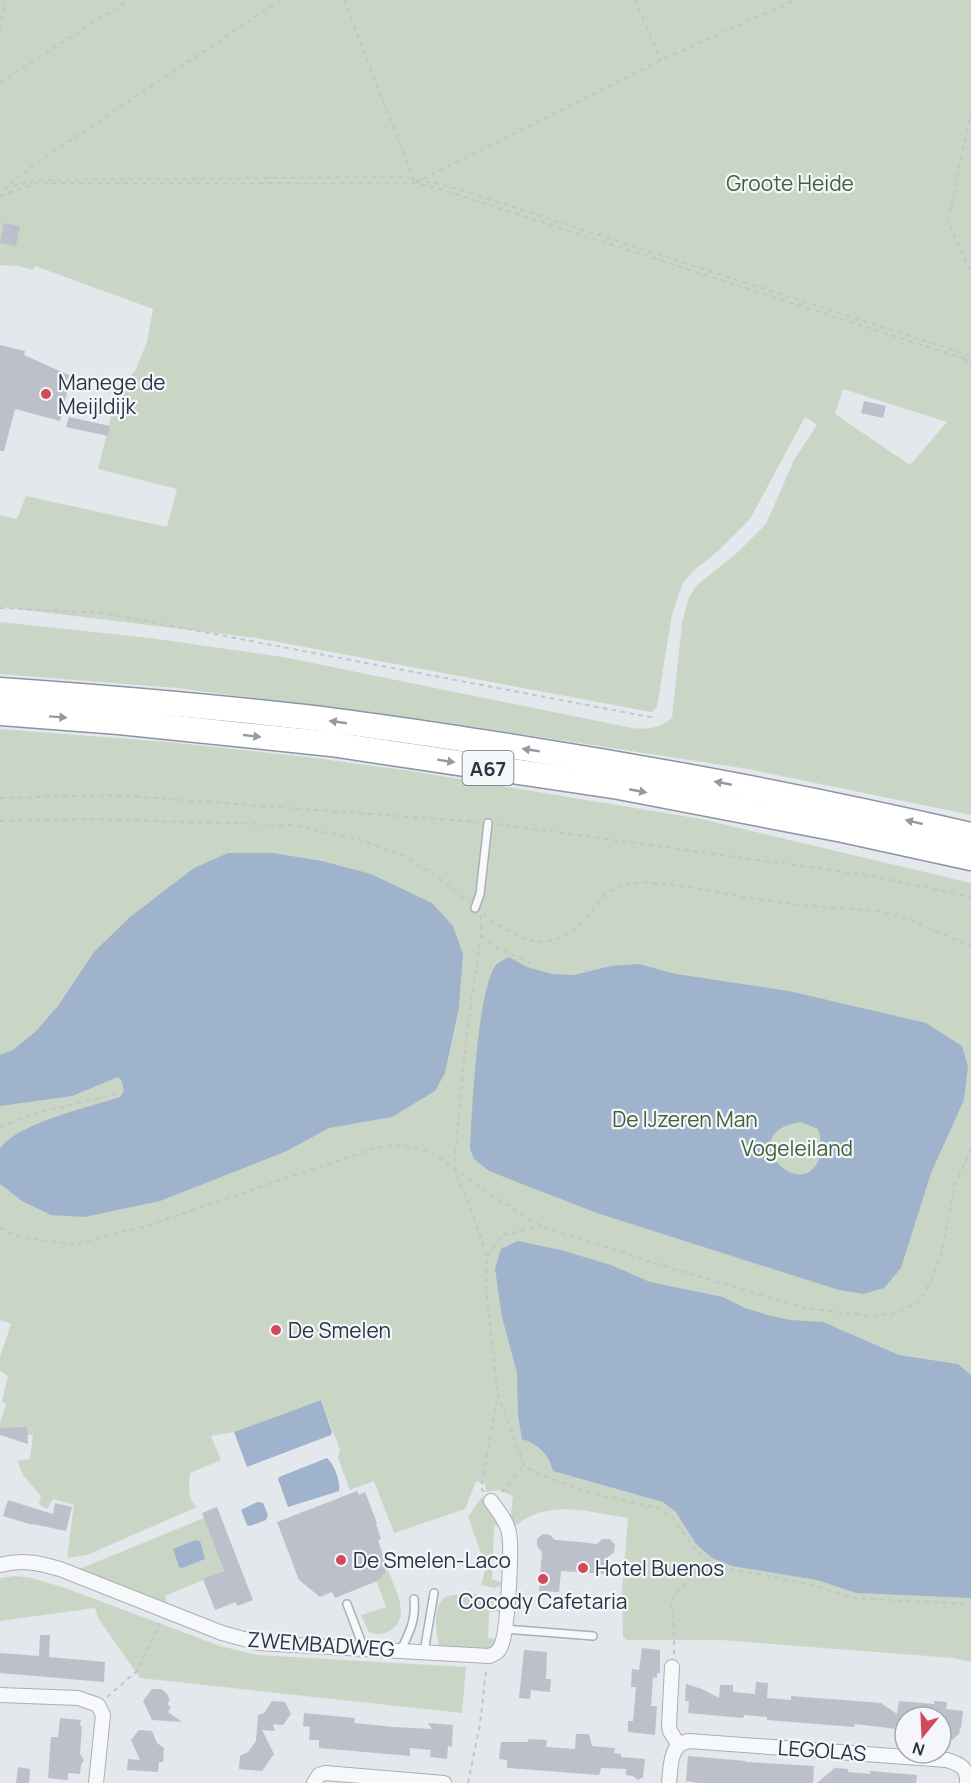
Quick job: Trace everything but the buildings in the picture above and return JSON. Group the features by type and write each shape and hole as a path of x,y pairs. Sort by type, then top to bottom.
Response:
{"highway":[{"name":"A67","path":"0,690 118,698 297,716 436,735 698,778 844,806 971,835"},
{"name":"A67","path":"0,713 120,722 342,746 619,787 843,830 971,858"}],"street":[{"path":"489,1656 499,1650 505,1629 509,1532 491,1501"},
{"name":"ZWEMBADWEG","path":"0,1564 33,1561 60,1569 222,1633 259,1642 489,1656"},
{"path":"669,1783 673,1755 678,1744 669,1725 672,1667"},
{"path":"0,1695 78,1698 98,1705 103,1715 96,1783"},
{"name":"LEGOLAS","path":"678,1744 698,1741 968,1763 967,1783"},
{"path":"314,1783 319,1775 325,1773 444,1783"}],"lane":[{"path":"478,911 488,823"},
{"path":"424,1652 434,1593"},
{"path":"401,1650 412,1628 415,1614 414,1599"},
{"path":"347,1604 364,1649"},
{"path":"505,1629 592,1636"}],"path":[{"path":"0,29 5,0"},
{"path":"0,83 128,0"},
{"path":"5,188 35,164 281,0"},
{"path":"344,0 415,183"},
{"path":"635,0 661,60"},
{"path":"415,183 661,60 795,0"},
{"path":"971,111 948,221 971,273"},
{"path":"0,189 39,180 413,178 445,185 971,356"},
{"path":"0,196 37,183 415,183 437,188 971,361"},
{"path":"965,359 971,367"},
{"path":"0,608 104,613 655,718"},
{"path":"478,911 481,936 467,1032 454,1167 487,1256 486,1289 498,1395 524,1465 536,1473 584,1491 660,1509 673,1518 692,1545 707,1561 726,1568 814,1585 852,1598 971,1604"},
{"path":"481,936 497,948 530,963"},
{"path":"0,1127 33,1114 115,1094"},
{"path":"0,1228 22,1238 74,1244 143,1227 375,1148 395,1144 434,1154 496,1198 541,1226 670,1268 805,1308 871,1316 896,1313 918,1302 929,1286 941,1256 955,1185 971,1149"},
{"path":"487,1256 502,1235 541,1226"},
{"path":"498,1395 481,1488 491,1501 510,1484 524,1465"},
{"path":"675,1644 670,1601 707,1561"},
{"path":"98,1705 137,1671 166,1611"},
{"path":"468,1783 480,1724 489,1656"}],"green space":[{"name":"Groote Heide","path":"0,0 971,0 971,815 748,769 436,721 176,688 0,674 0,622 150,638 283,657 632,728 643,729 658,726 672,718 682,623 688,600 696,586 738,552 766,524 794,460 817,425 805,417 750,519 683,583 672,614 657,707 651,712 257,638 0,607 0,515 17,519 26,496 167,527 177,489 98,469 116,397 123,383 135,371 147,342 153,309 35,266 32,270 19,266 0,265","holes":["843,389 947,422 910,465 835,414"]},
{"name":"De IJzeren Man","path":"0,729 168,742 411,771 701,819 971,883 971,1662 954,1658 721,1640 627,1640 623,1637 622,1591 628,1518 569,1509 554,1510 527,1518 514,1527 510,1523 513,1496 499,1490 486,1492 485,1484 476,1481 465,1509 394,1533 374,1481 350,1490 338,1458 340,1450 321,1400 234,1432 211,1436 221,1460 190,1473 190,1496 197,1507 87,1555 67,1558 74,1505 53,1499 47,1509 39,1504 41,1496 23,1475 17,1461 30,1459 33,1435 2,1435 0,1433 0,1422 6,1405 2,1401 8,1376 0,1371 0,1357 11,1324 0,1320"},
{"path":"485,1497 500,1525 494,1526 492,1579 501,1582 501,1585 495,1588 481,1585 486,1567 468,1517 481,1498"},
{"path":"204,1518 224,1571 165,1596 170,1611 72,1572"},
{"path":"388,1570 400,1602 400,1618 391,1630 383,1634 375,1634 369,1632 361,1615 386,1607 374,1574"},
{"path":"15,1576 32,1578 65,1588 220,1646 257,1655 466,1667 462,1713 140,1678 98,1618 95,1608 0,1621 0,1578"},
{"path":"476,1594 480,1602 494,1601 500,1606 499,1612 489,1612 488,1638 496,1639 495,1646 491,1650 439,1649 436,1618 440,1603 452,1595"}],"water":[{"path":"228,853 273,853 322,861 371,874 432,903 453,926 463,954 459,1007 445,1073 435,1091 392,1117 329,1128 287,1151 160,1201 84,1217 51,1215 22,1201 0,1184 0,1148 22,1131 73,1111 120,1097 124,1091 118,1077 72,1096 0,1106 0,1055 13,1050 35,1032 58,1006 94,952 130,917 194,868"},
{"path":"509,957 527,967 552,974 574,975 611,966 639,964 676,974 789,991 926,1023 962,1046 968,1066 964,1100 931,1173 901,1268 884,1288 863,1294 839,1290 597,1213 489,1171 474,1159 470,1149 474,1081 480,1023 490,977 497,964","holes":["801,1122 818,1129 821,1143 820,1157 816,1165 806,1173 795,1174 784,1169 775,1160 771,1149 772,1137 782,1128"]},
{"path":"518,1241 561,1250 611,1265 650,1282 723,1297 745,1308 771,1316 823,1322 899,1355 958,1364 971,1375 971,1598 856,1593 817,1580 732,1566 712,1558 696,1544 676,1512 663,1502 553,1471 542,1450 522,1439 518,1416 517,1373 502,1317 495,1269 501,1249"},
{"path":"321,1400 331,1435 247,1467 234,1432"},
{"path":"327,1458 336,1473 339,1491 288,1507 279,1477"},
{"path":"257,1502 263,1503 268,1515 266,1520 247,1525 241,1510"},
{"path":"196,1540 200,1541 205,1559 182,1568 179,1567 173,1549"}],"place":[{"name":"Manege de Meijldijk","path":"46,394"},
{"name":"De Smelen","path":"276,1330"},
{"name":"De Smelen-Laco","path":"341,1560"},
{"name":"Hotel Buenos","path":"583,1568"},
{"name":"Cocody Cafetaria","path":"543,1579"}],"park label":[{"name":"Vogeleiland","path":"797,1148"}]}
